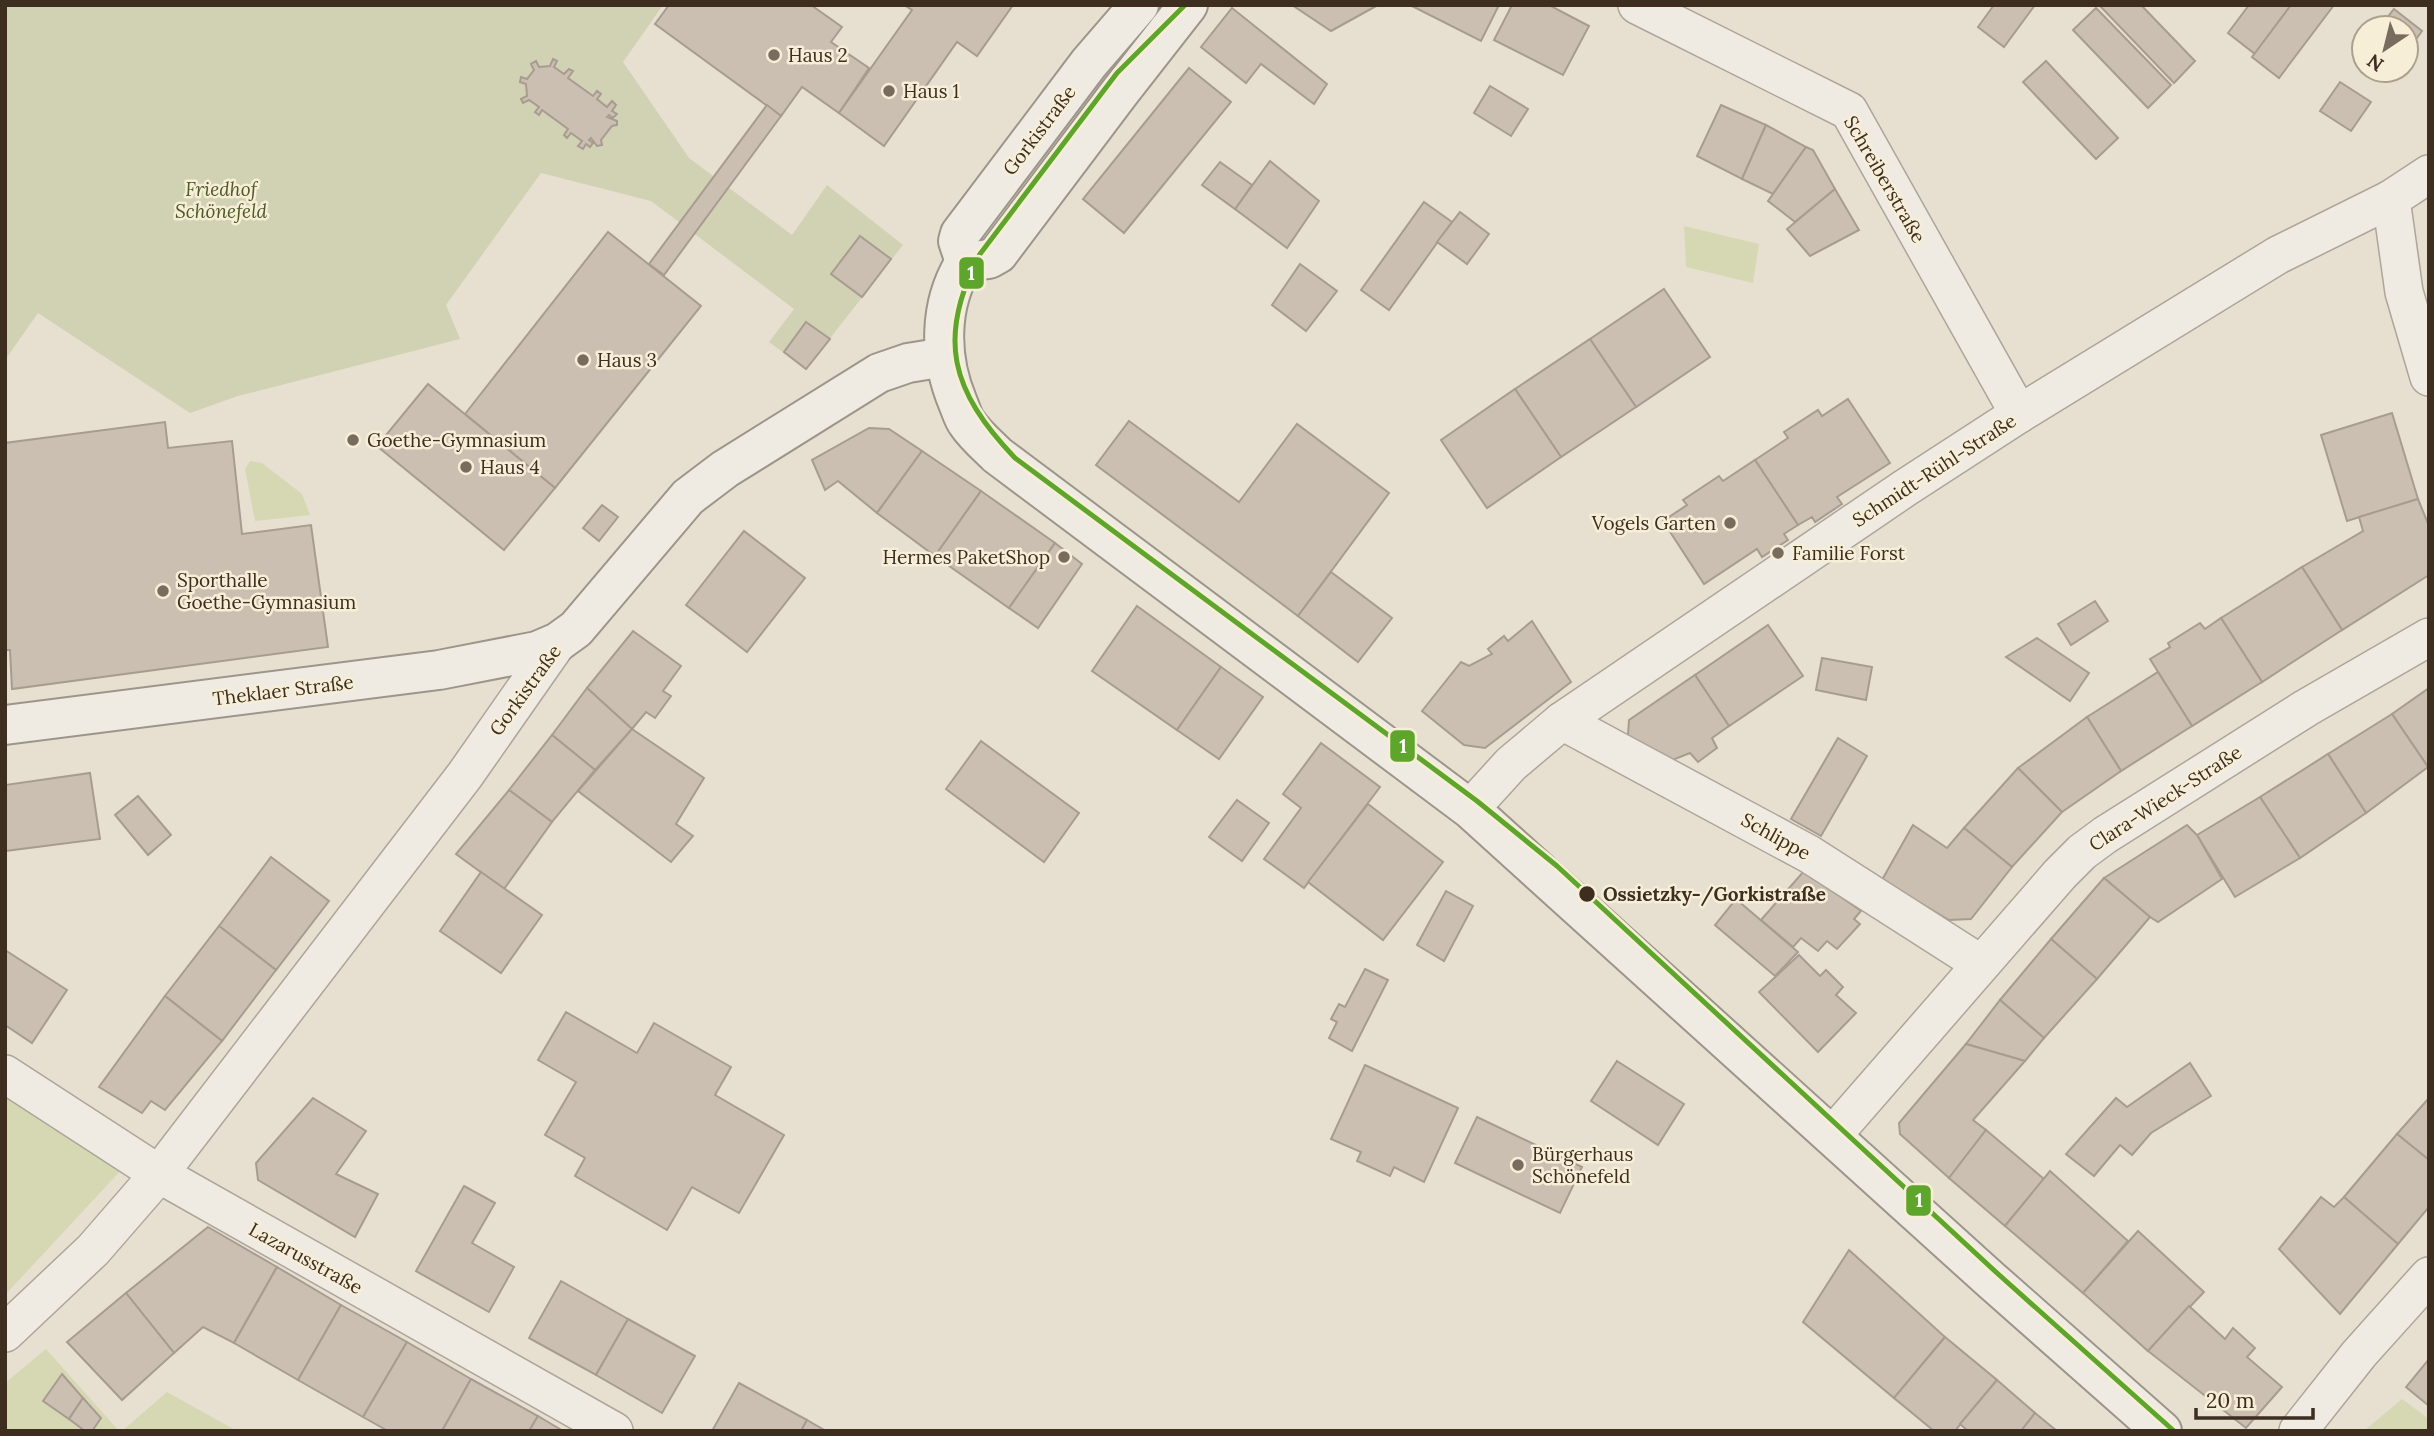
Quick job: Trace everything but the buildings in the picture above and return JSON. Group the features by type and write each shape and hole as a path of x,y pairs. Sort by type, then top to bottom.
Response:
{"main road":[{"name":"Gorkistraße","path":"558,642 576,629 594,610 688,497 725,469 879,373 908,363 945,358 943,330 949,297 965,262 958,241 960,234 1089,63 1139,5"},
{"path":"965,262 989,259 998,254 1188,5"},
{"path":"945,358 952,389 967,423 997,455 1470,809 2162,1431"},
{"name":"Theklaer Straße","path":"5,725 439,670 521,656 558,642"}],"street":[{"name":"Schreiberstraße","path":"1637,5 1849,111 2019,414"},
{"name":"Schmidt-Rühl-Straße","path":"1470,809 1511,764 1562,721 1905,488 2019,414 2278,256 2390,199 2429,174"},
{"path":"2390,199 2404,292 2429,377"},
{"name":"Clara-Wieck-Straße","path":"1832,1136 2082,852 2306,708 2429,637"},
{"name":"Gorkistraße","path":"5,1333 93,1250 159,1174 465,775 558,642"},
{"name":"Schlippe","path":"1562,721 1810,854 1981,964"},
{"name":"Lazarusstraße","path":"5,1074 159,1174 614,1431"},
{"path":"2298,1431 2359,1354 2429,1276"}],"green space":[{"name":"Friedhof Schönefeld","path":"5,5 663,5 623,62 689,158 792,235 827,185 903,245 806,369 769,342 794,309 651,201 541,173 446,305 460,339 238,396 190,413 38,313 5,360"},
{"path":"1684,226 1759,244 1753,283 1686,267"},
{"path":"250,461 262,463 302,494 310,515 255,521 245,469"},
{"path":"5,1094 123,1168 5,1295"},
{"path":"46,1349 119,1431 5,1431 5,1383"},
{"path":"167,1392 237,1431 122,1431"},
{"path":"2402,1399 2429,1419 2429,1431 2364,1431"}],"tram line":[{"name":"1","path":"1185,5 1117,73 980,254 966,284 958,312 955,338 957,362 964,386 976,410 1015,458 1477,801 1557,866 1997,1273 2174,1431"}],"place":[{"name":"Haus 2","path":"774,55"},
{"name":"Haus 1","path":"889,91"},
{"name":"Haus 3","path":"583,360"},
{"name":"Goethe-Gymnasium","path":"353,440"},
{"name":"Haus 4","path":"466,467"},
{"name":"Vogels Garten","path":"1730,523"},
{"name":"Familie Forst","path":"1778,553"},
{"name":"Hermes PaketShop","path":"1064,557"},
{"name":"Sporthalle Goethe-Gymnasium","path":"163,591"},
{"name":"Ossietzky-/Gorkistraße","path":"1587,894"},
{"name":"Bürgerhaus Schönefeld","path":"1518,1165"}]}
